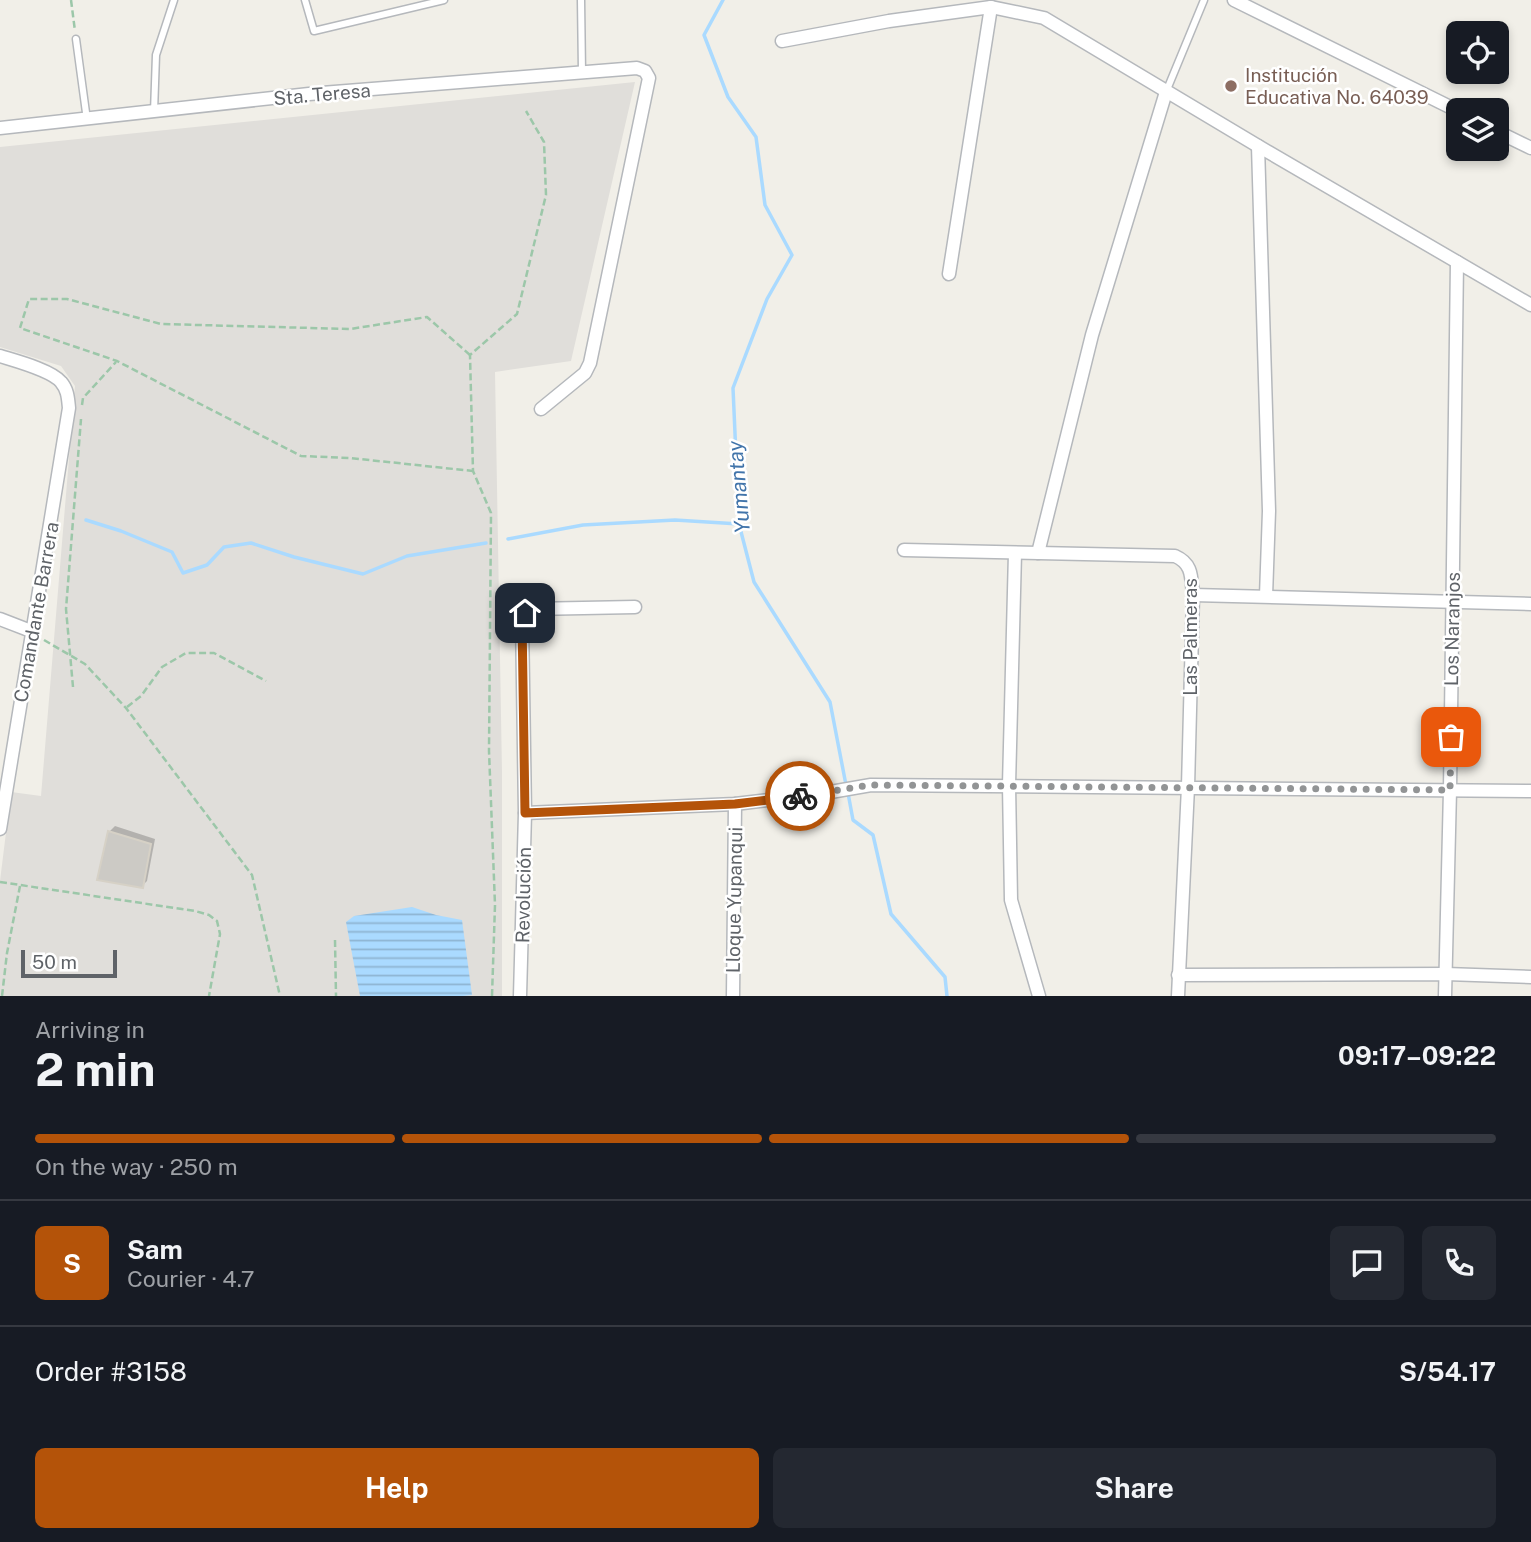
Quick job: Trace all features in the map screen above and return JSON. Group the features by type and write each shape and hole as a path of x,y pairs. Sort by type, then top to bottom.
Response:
{"street":[{"path":"1234,0 1446,105"},
{"path":"949,274 988,4"},
{"path":"782,41 988,4 1044,18 1531,305"},
{"name":"Sta. Teresa","path":"0,128 309,94 637,68 645,71 649,78 590,363 585,373 541,409"},
{"path":"1038,553 1092,335 1166,92"},
{"path":"1509,137 1531,148"},
{"path":"1258,146 1269,511 1266,596"},
{"name":"Los Naranjos","path":"1445,996 1457,262"},
{"name":"Comandante Barrera","path":"0,356 60,380 68,394 69,408 0,830"},
{"name":"Las Palmeras","path":"904,550 1175,556 1183,559 1190,567 1193,595 1188,788 1178,996"},
{"path":"1015,553 1009,785 1011,900 1039,996"},
{"path":"1193,595 1531,604"},
{"name":"Revolución","path":"520,996 525,813 522,619 531,609 635,607"},
{"path":"0,620 32,631"},
{"path":"525,813 735,804 871,785 1531,791"},
{"name":"Lloque Yupanqui","path":"733,996 735,804"},
{"path":"1178,975 1446,974 1531,977"}],"lane":[{"path":"154,111 156,55 174,0"},
{"path":"305,0 314,31 444,0"},
{"path":"581,0 582,72"},
{"path":"1166,92 1204,0"},
{"path":"76,39 87,120"}],"path":[{"path":"71,0 76,39"},
{"path":"470,355 517,314 546,195 544,142 526,111"},
{"path":"473,471 350,458 301,456 117,361 20,328 29,299 67,299 161,324 350,329 427,317 470,355 473,471 491,513 489,751 495,905 492,996"},
{"path":"74,687 66,608 83,398 117,361"},
{"path":"32,631 85,664 126,708 253,876 280,996"},
{"path":"126,708 141,696 162,667 186,653 214,653 266,681"},
{"path":"0,882 209,915 217,921 220,934 209,996"},
{"path":"2,996 20,886"},
{"path":"335,940 336,996"}],"shaded area":[{"path":"635,82 571,361 495,372 502,772 502,996 0,996 0,881 11,792 41,796 75,386 61,366 0,347 0,147"}],"water":[{"path":"412,907 462,920 472,995 360,996 346,922 354,916"}],"building":[{"path":"108,831 151,844 143,888 97,880"}],"waterway":[{"name":"Yumantay","path":"723,0 704,35 728,97 756,137 765,205 792,255 767,299 733,388 739,524 754,582 830,702 846,785"},
{"path":"86,520 172,552 183,573 207,565 224,547 251,543 363,574 407,556 486,543"},
{"path":"508,539 583,525 675,520 739,524"},
{"name":"Yumantay","path":"848,793 853,820 873,835 891,914 945,977 947,996"}],"way so far":[{"path":"800,796 871,785 1450,790 1451,737"}],"place":[{"name":"Institución Educativa No. 64039","path":"1231,86"}],"route":[{"path":"525,613 522,619 525,813 735,804 800,796"}]}
